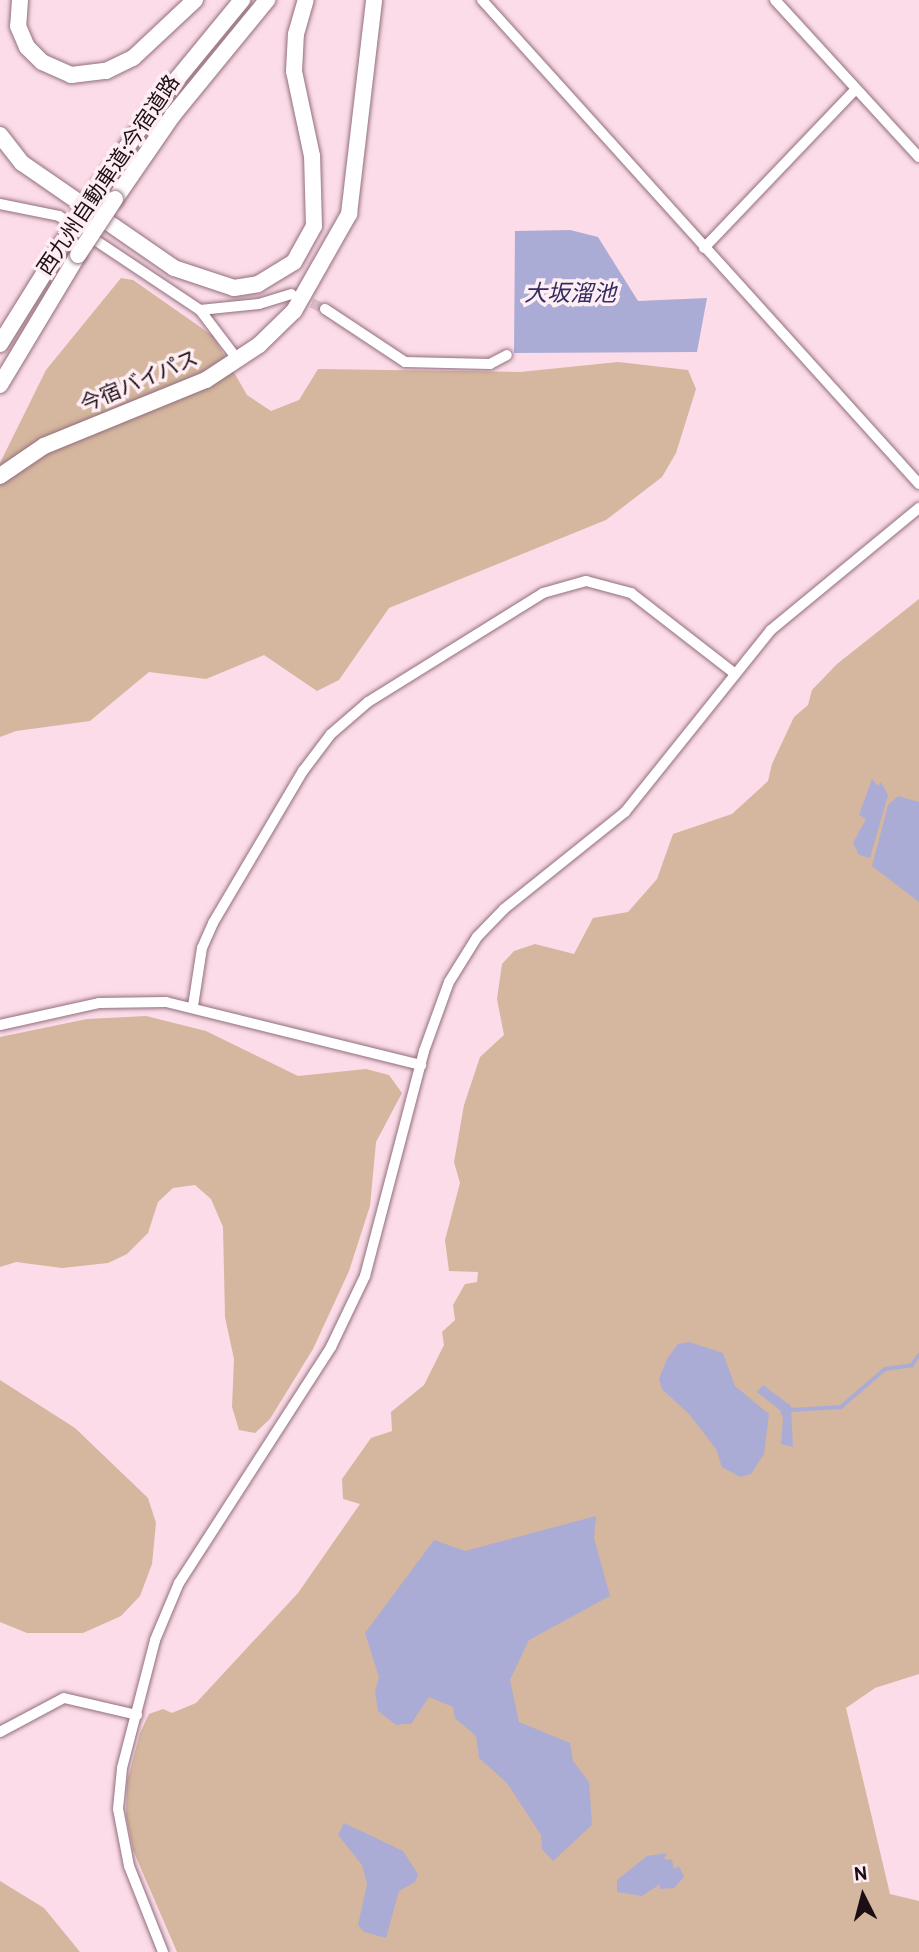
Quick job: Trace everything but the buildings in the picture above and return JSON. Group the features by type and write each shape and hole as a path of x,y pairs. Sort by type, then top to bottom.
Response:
{"highway":[{"path":"20,0 18,26 27,47 42,62 71,75 106,71 133,58 194,0"},
{"name":"西九州自動車道;今宿道路","path":"0,344 98,188 159,101 242,0"},
{"name":"西九州自動車道;今宿道路","path":"0,385 78,255 173,115 267,0"},
{"path":"0,135 22,163 174,268 234,288 276,276 294,262 314,226 317,203 313,156 294,71 296,34 306,0"},
{"name":"今宿バイパス","path":"0,476 44,446 206,380 238,360 294,311 349,214 374,0"}],"street":[{"path":"482,0 919,484"},
{"path":"775,0 919,157"},
{"path":"704,248 855,90"},
{"path":"0,204 59,216 200,310 238,360"},
{"path":"200,310 259,304 292,294"},
{"path":"325,309 405,362 490,364 507,355"},
{"path":"163,1952 129,1866 119,1823 118,1788 155,1640 174,1592 331,1347 365,1276 421,1065 444,992 477,936 504,909 625,812 771,630 919,508"},
{"path":"193,1006 202,948 213,923 303,771 331,734 368,702 543,593 586,581 631,593 734,673"},
{"path":"0,1025 99,1003 193,1006 421,1065"},
{"path":"0,1732 64,1698 94,1701 136,1715"}],"shaded area":[{"path":"121,278 133,280 213,336 247,395 271,411 299,400 318,369 520,372 618,362 688,370 696,389 676,453 662,477 606,520 389,608 339,680 317,691 264,655 206,679 149,672 90,721 16,731 0,737 0,463 46,370"},
{"path":"919,599 919,1674 875,1688 846,1708 890,1894 919,1901 919,1952 177,1952 133,1850 126,1815 127,1782 140,1733 149,1714 163,1709 172,1713 196,1703 298,1593 360,1504 343,1499 342,1479 371,1438 392,1431 391,1412 424,1385 444,1345 442,1332 455,1320 453,1305 465,1284 477,1282 478,1272 449,1271 445,1240 460,1183 454,1162 464,1105 480,1057 504,1035 497,999 502,964 514,951 535,944 574,954 593,918 628,912 657,879 673,834 732,814 768,781 772,764 794,717 808,705 812,690 837,664"},
{"path":"146,1016 206,1031 298,1076 366,1069 389,1075 402,1093 376,1142 370,1206 349,1271 313,1349 270,1419 255,1433 239,1430 232,1407 234,1359 225,1317 223,1227 211,1199 195,1185 173,1188 158,1202 148,1233 127,1254 108,1263 62,1268 16,1262 0,1267 0,1037 87,1019"},
{"path":"0,1380 75,1428 148,1498 156,1523 152,1564 140,1596 121,1616 83,1633 27,1633 0,1622"},
{"path":"0,1881 44,1908 80,1952 0,1952"}],"water":[{"name":"大坂溜池","path":"570,230 598,237 638,301 707,298 697,352 514,353 515,231"},
{"path":"872,779 878,786 881,782 888,795 870,858 859,855 853,843 866,819 859,815"},
{"path":"898,796 919,802 919,902 872,866 888,805"},
{"path":"689,1342 723,1353 735,1386 769,1414 764,1454 751,1474 740,1477 722,1467 716,1449 689,1414 662,1389 659,1379 667,1359 678,1344"},
{"path":"763,1385 791,1406 793,1447 781,1444 783,1419 780,1410 757,1392"},
{"path":"596,1516 594,1538 610,1596 529,1640 510,1680 519,1722 570,1743 573,1761 589,1782 592,1825 553,1861 542,1849 541,1835 507,1783 479,1758 476,1736 455,1718 453,1707 429,1697 411,1724 396,1725 378,1711 375,1691 379,1677 365,1633 434,1540 465,1551"},
{"path":"344,1823 403,1851 418,1874 415,1882 399,1891 386,1938 364,1932 358,1925 367,1884 362,1865 338,1835"},
{"path":"667,1853 664,1859 672,1860 674,1869 679,1866 684,1877 674,1888 660,1889 660,1884 642,1896 617,1892 617,1880 647,1856"}],"waterway":[{"path":"791,1410 841,1407 885,1369 912,1365 919,1355"}],"tunnel":[{"path":"298,297 325,309"}]}
